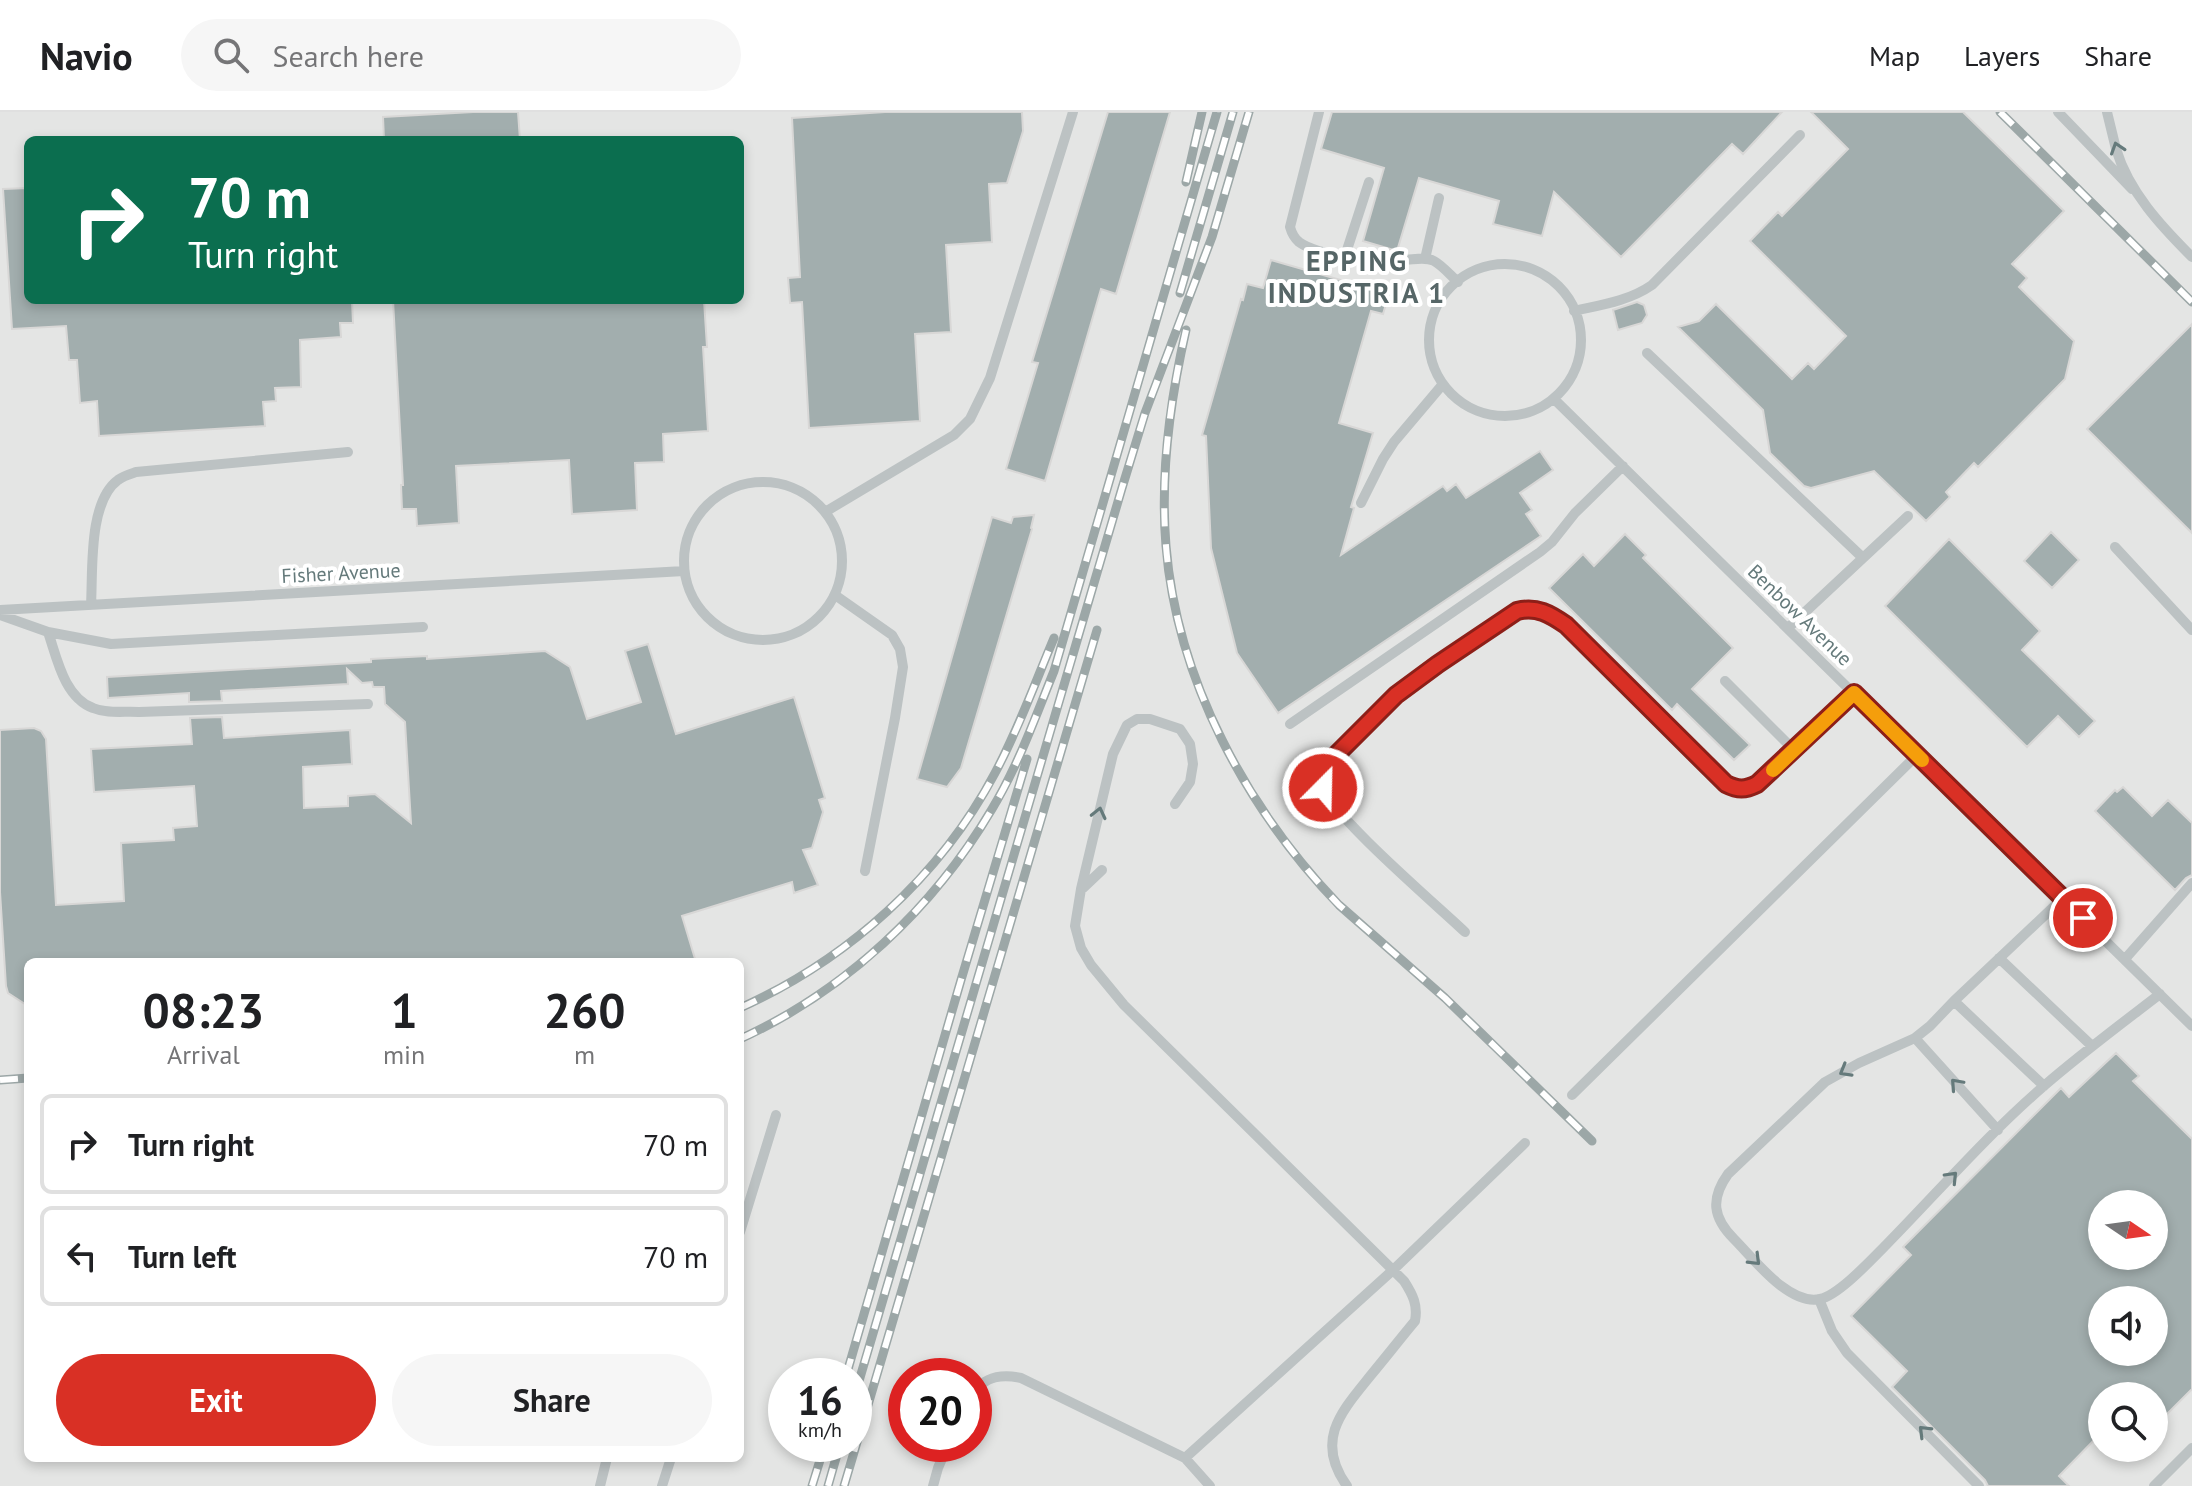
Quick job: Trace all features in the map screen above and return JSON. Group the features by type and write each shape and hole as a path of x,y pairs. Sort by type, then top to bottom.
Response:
{"lane":[{"path":"825,512 954,435 970,419 990,378 1073,112"},
{"path":"1319,112 1290,227 1293,236 1309,248 1345,256 1434,261 1458,282"},
{"path":"2058,112 2139,196 2163,229 2192,257"},
{"path":"2107,112 2117,152 2139,196"},
{"path":"1574,311 1627,298 1652,285 1800,135"},
{"path":"1345,256 1369,182"},
{"path":"1425,259 1439,198"},
{"path":"1495,264 1523,266 1548,277 1568,297 1580,323 1581,351 1572,378 1554,399 1529,413 1501,417 1474,410 1451,394 1436,371 1429,344 1433,316 1447,291 1458,282 1469,273 1495,264"},
{"path":"1647,353 1863,558"},
{"path":"1361,503 1394,442 1443,384"},
{"name":"Benbow Avenue","path":"1554,399 2192,1026"},
{"path":"91,605 97,519 106,492 119,478 136,472 348,452"},
{"path":"1290,724 1540,552 1623,466"},
{"path":"759,481 791,485 816,500 834,524 842,548 842,573 835,595 818,618 792,635 766,641 737,637 710,621 694,602 684,571 685,545 692,524 707,504 732,487 759,481"},
{"path":"1788,628 1908,516"},
{"path":"2115,547 2192,630"},
{"name":"Fisher Avenue","path":"0,612 684,571"},
{"path":"835,595 892,635 900,649 903,667 865,871"},
{"path":"1465,932 1329,801 1323,788 1324,775 1330,761 1347,742 1396,695 1517,611 1530,608 1542,611 1566,625 1726,784 1738,790 1757,784 1854,693"},
{"path":"0,612 48,632 111,644 423,627"},
{"path":"48,632 69,686 77,698 93,708 139,712 368,704"},
{"path":"1725,681 1794,750"},
{"path":"1175,804 1190,782 1193,764 1190,744 1180,729 1150,719 1137,719 1127,725 1113,754 1075,926 1081,948 1124,1005 1393,1270 1413,1294 1417,1309 1415,1321 1345,1406 1335,1424 1331,1442 1333,1460 1347,1486"},
{"path":"1572,1095 1917,755"},
{"path":"1081,889 1102,870"},
{"path":"2125,959 2192,883"},
{"path":"2063,898 1930,1026 1915,1038 1825,1082 1739,1162 1719,1187 1716,1203 1718,1218 1727,1232 1791,1294 1806,1300 1831,1295 1871,1260 2044,1086 2160,994"},
{"path":"1999,958 2092,1046"},
{"path":"1954,1001 2044,1086"},
{"path":"1915,1038 1998,1130"},
{"path":"744,1219 776,1115"},
{"path":"1185,1458 1393,1270 1525,1143"},
{"path":"1819,1299 1832,1331 1847,1353 1979,1486"},
{"path":"992,1378 1005,1374 1021,1378 1185,1458 1210,1486"},
{"path":"2154,1486 2192,1448"},
{"path":"600,1486 606,1462"},
{"path":"662,1486 670,1462"},
{"path":"933,1486 942,1462"}],"shaded area":[{"path":"0,112 2192,112 2192,1486 0,1486"}],"building":[{"path":"518,112 520,136 384,136 383,117"},
{"path":"885,112 1022,112 1023,131 1007,183 989,184 992,242 946,245 951,332 915,334 920,421 809,428 802,302 790,303 788,278 800,277 792,118"},
{"path":"1108,112 1170,112 1116,294 1101,289 1045,481 1006,469 1038,363 1032,362"},
{"path":"1332,112 1782,112 1743,154 1732,144 1621,257 1554,192 1542,236 1493,224 1499,201 1419,178 1397,251 1363,241 1384,168 1321,149"},
{"path":"1811,112 1963,112 2064,211 2012,264 2027,278 2019,287 2074,341 2065,379 1978,467 1974,463 1946,492 1950,497 1926,521 1874,471 1811,488 1804,486 1770,453 1763,410 1678,327 1699,321 1716,304 1792,379 1808,363 1814,369 1846,336 1750,241 1778,212 1782,216 1848,149"},
{"path":"24,188 24,304 352,304 353,323 340,323 341,337 300,340 301,387 275,388 276,401 263,402 265,426 99,436 97,401 80,403 77,360 69,360 66,326 12,329 3,189"},
{"path":"1271,260 1389,294 1383,314 1371,311 1339,423 1373,433 1351,507 1354,508 1341,555 1443,486 1447,491 1456,484 1466,498 1540,451 1553,470 1520,493 1532,510 1526,514 1541,536 1278,713 1237,653 1211,548 1206,436 1202,435 1241,299 1247,284 1263,288"},
{"path":"1637,302 1644,305 1647,315 1642,323 1618,330 1613,310"},
{"path":"393,304 704,304 707,347 703,347 708,431 663,434 664,462 635,463 637,510 572,514 569,460 456,466 459,523 417,526 416,509 402,509"},
{"path":"2192,324 2192,533 2087,429"},
{"path":"1034,515 961,768 947,787 917,779 992,517 1011,523 1013,517"},
{"path":"2051,532 2079,560 2052,588 2024,561"},
{"path":"1625,534 1646,555 1643,558 1733,648 1692,689 1750,745 1734,760 1677,704 1672,710 1549,588 1583,554 1594,566"},
{"path":"1949,539 2040,631 2022,650 2095,721 2079,737 2058,716 2027,747 1885,606"},
{"path":"648,644 676,734 794,697 825,798 819,800 823,812 812,848 803,850 818,885 794,893 792,882 682,916 695,958 24,958 24,1003 8,993 0,892 0,730 34,728 41,731 46,739 56,905 124,901 121,843 174,840 173,828 197,826 194,786 94,792 91,749 192,744 190,718 222,717 224,738 350,730 352,764 303,767 304,808 348,806 348,796 375,794 411,823 405,722 385,704 384,687 373,687 372,682 362,683 347,669 348,684 221,691 222,701 189,702 189,693 108,698 107,677 545,651 570,667 587,719 641,702 625,651"},
{"path":"2123,787 2152,816 2168,800 2192,823 2192,875 2175,890 2095,811 2115,790 2117,792"},
{"path":"2116,1053 2139,1076 2133,1081 2192,1139 2192,1389 2168,1413 2168,1382 2088,1382 2088,1446 2059,1476 2069,1486 1988,1486 1892,1387 1907,1371 1851,1316 1911,1255 1903,1247 2061,1088 2069,1097"}],"railway":[{"path":"1186,182 1202,112"},
{"path":"744,1037 815,997 883,944 914,913 969,846 1010,776 1054,671 1217,112"},
{"path":"1180,293 1233,112"},
{"path":"866,1358 1145,413 1212,237 1249,112"},
{"path":"2000,112 2192,302"},
{"path":"1186,330 1168,437 1164,492 1166,546 1173,596 1185,646 1201,694 1222,740 1275,827 1339,905 1445,998 1592,1141"},
{"path":"844,1486 1097,630"},
{"path":"744,1006 817,966 853,940 887,912 947,847 995,773 1054,638"},
{"path":"851,1358 1027,759"},
{"path":"0,1080 24,1078"},
{"path":"812,1486 819,1462"},
{"path":"828,1486 835,1462"}],"slow traffic":[{"path":"1773,770 1854,693 1922,760"}],"district":[{"name":"EPPING INDUSTRIA 1","path":"1357,276"}],"route":[{"path":"1323,788 1330,761 1396,695 1517,611 1530,608 1542,611 1566,625 1726,784 1738,790 1757,784 1854,693 2083,918"}]}
